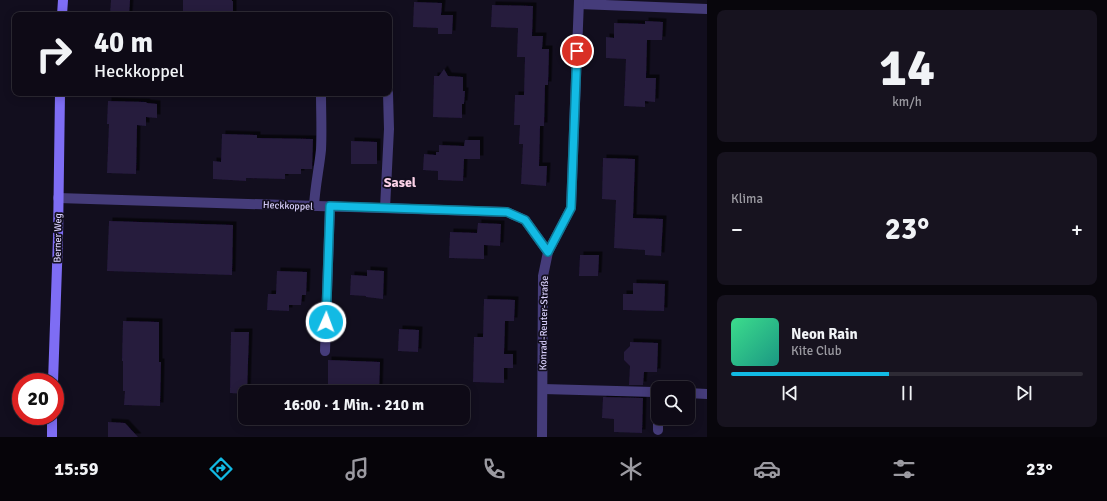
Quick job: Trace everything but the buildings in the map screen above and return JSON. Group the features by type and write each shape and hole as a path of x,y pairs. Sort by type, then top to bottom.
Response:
{"street":[{"path":"62,0 62,12"},
{"path":"579,2 707,9"},
{"name":"Konrad-Reuter-Straße","path":"542,437 543,276 548,252 571,208 579,2"},
{"name":"Berner Weg","path":"53,373 60,96"},
{"path":"314,206 321,147 322,96"},
{"path":"385,208 388,96"},
{"name":"Heckkoppel","path":"58,198 507,212 525,220 548,252"},
{"path":"325,351 330,206"},
{"path":"543,389 651,393"},
{"path":"695,393 707,394"},
{"path":"52,425 52,437"},
{"path":"658,425 658,430"}],"district":[{"name":"Sasel","path":"400,182"}],"route":[{"path":"326,322 330,206 507,212 525,220 548,252 571,208 577,51"}]}
